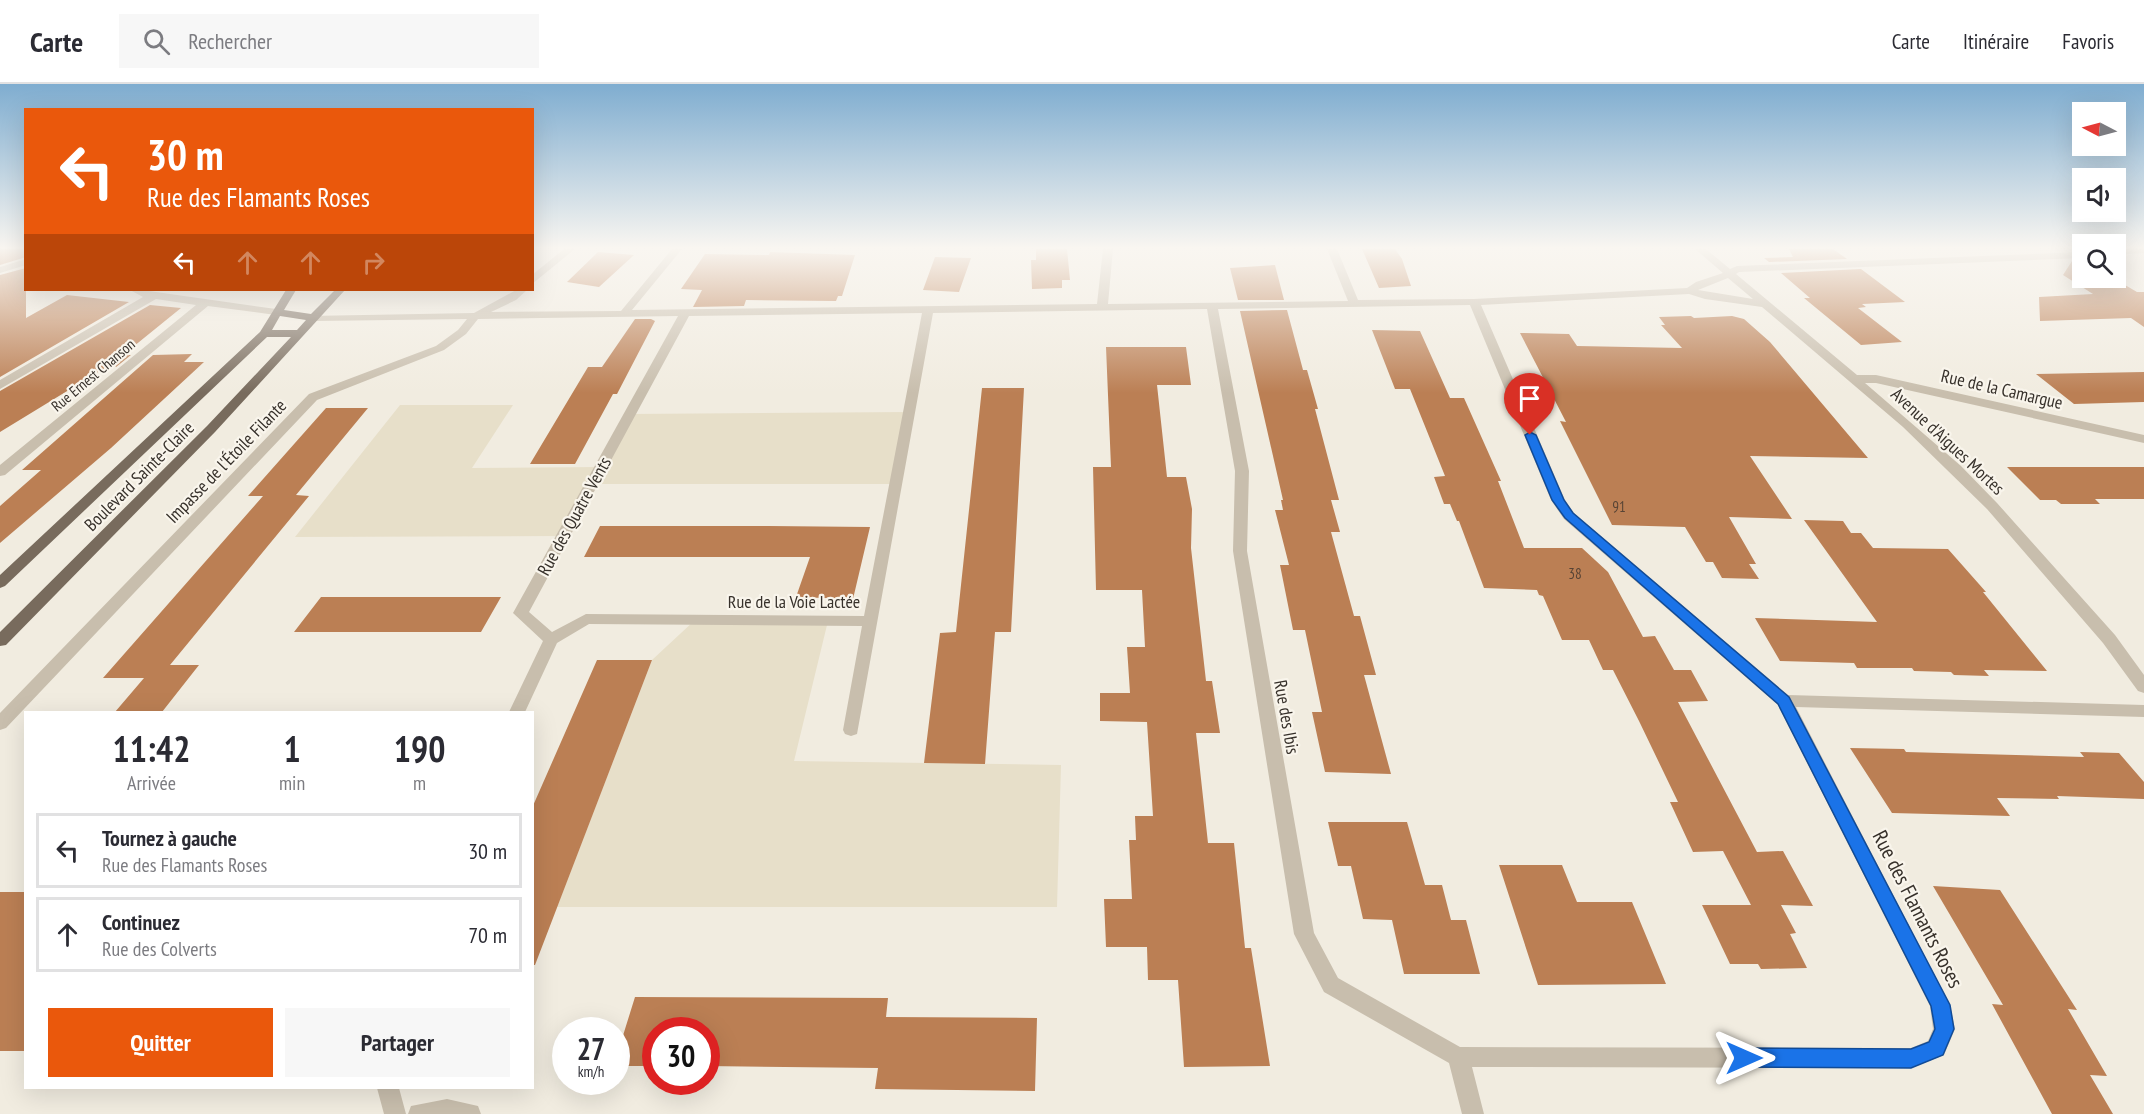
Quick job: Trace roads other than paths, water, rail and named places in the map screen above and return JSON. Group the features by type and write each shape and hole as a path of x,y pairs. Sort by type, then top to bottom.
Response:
{"main road":[{"name":"Boulevard Sainte-Claire","path":"0,583 264,334 286,297"},
{"name":"Boulevard Sainte-Claire","path":"0,641 211,429 333,297"},
{"path":"276,312 313,318"},
{"path":"264,334 300,333"}],"street":[{"path":"0,385 153,297"},
{"path":"164,297 276,312"},
{"path":"475,316 513,297"},
{"path":"625,314 637,297"},
{"path":"1102,307 1103,297"},
{"path":"1352,297 1354,303"},
{"path":"313,318 1474,302 1571,297"},
{"path":"1713,297 1764,304"},
{"name":"Avenue d'Aigues Mortes","path":"1756,297 1931,446 1992,506 2109,639 2144,687"},
{"name":"Rue Ernest Chanson","path":"0,472 206,302"},
{"path":"1474,302 1558,500 1569,516 1784,701 2144,711"},
{"name":"Rue des Ibis","path":"1212,306 1242,471 1240,551 1304,934 1331,985 1458,1057"},
{"name":"Rue de la Voie Lactée","path":"551,640 586,620 870,621 928,309"},
{"name":"Rue des Quatre Vents","path":"551,640 521,613 685,313"},
{"name":"Impasse de l'Étoile Filante","path":"0,724 312,397 440,348 462,332 475,316"},
{"name":"Rue de la Camargue","path":"1852,379 1876,379 2144,439"},
{"path":"851,730 870,621"},
{"path":"518,711 551,640"},
{"name":"Rue des Flamants Roses","path":"1458,1057 1911,1058 1936,1048 1944,1029 1940,1005 1784,701"},
{"path":"1458,1057 1473,1114"},
{"path":"388,1089 395,1114"},
{"path":"420,1114 447,1110 470,1114"}]}
